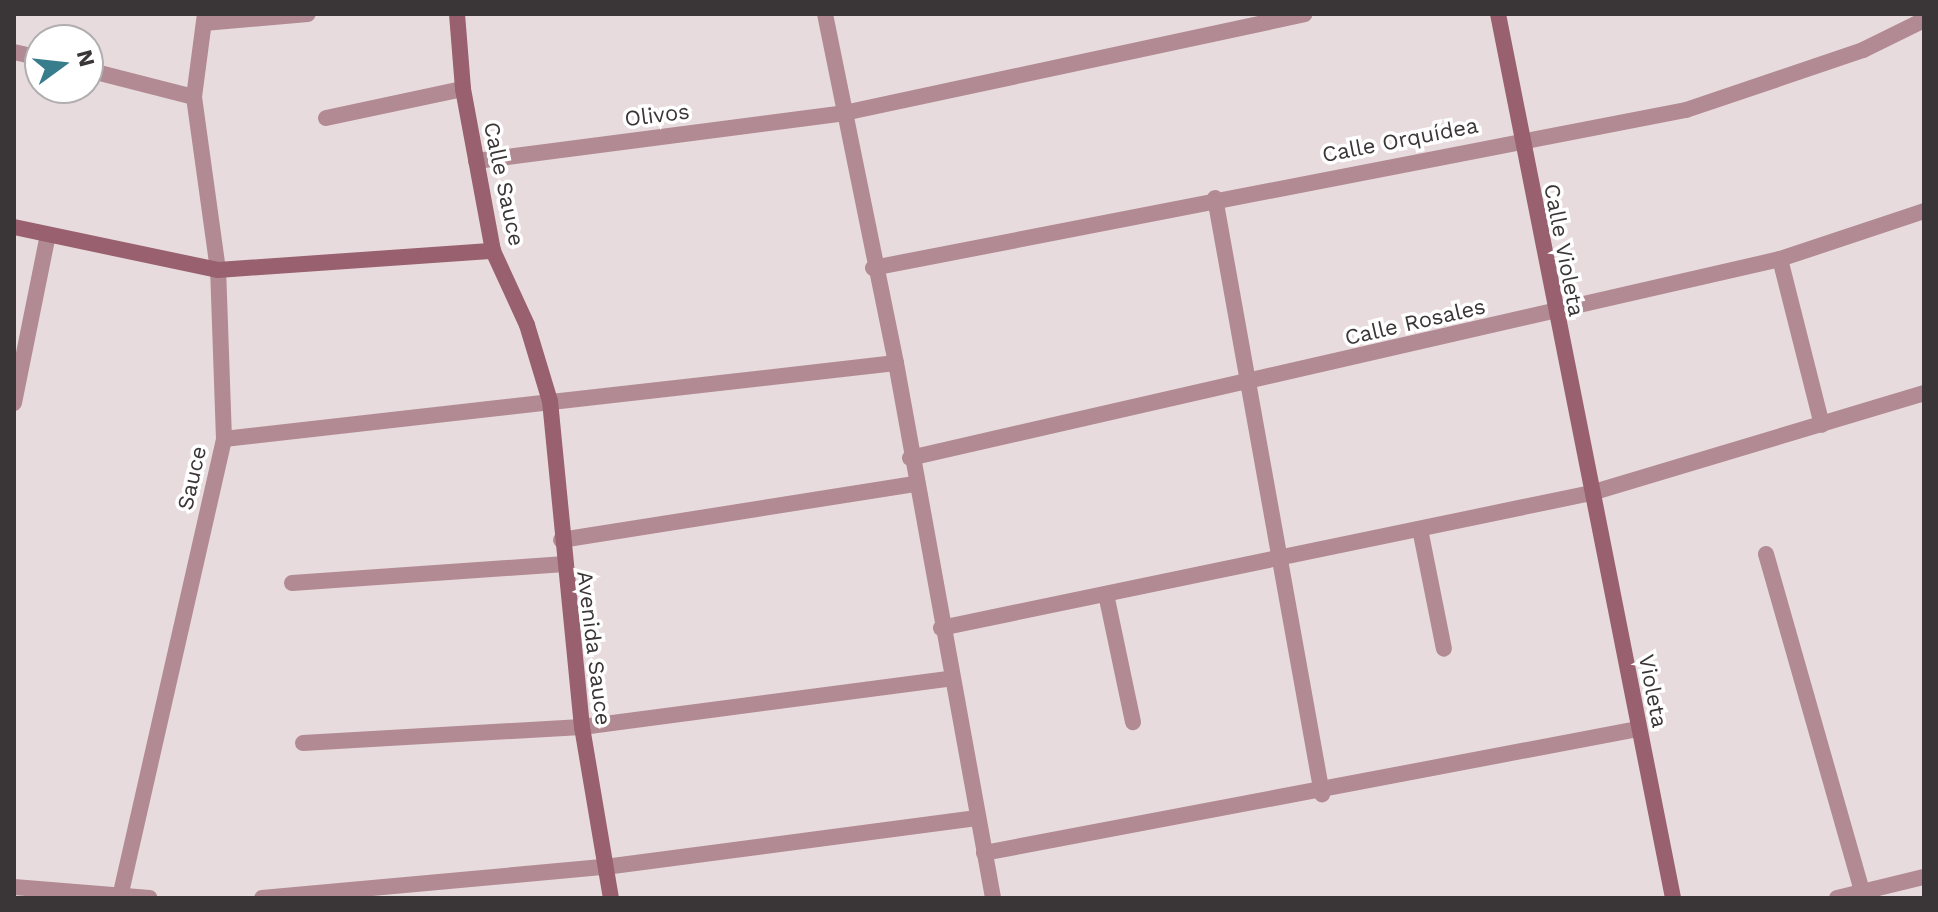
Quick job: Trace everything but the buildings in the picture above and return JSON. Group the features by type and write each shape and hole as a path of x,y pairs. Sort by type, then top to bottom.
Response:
{"street":[{"path":"204,18 308,14"},
{"name":"Calle Sauce","path":"457,14 463,89 493,251 527,325 550,401"},
{"path":"825,14 873,268 896,363 910,458 993,898"},
{"name":"Olivos","path":"476,161 844,113 1304,14"},
{"name":"Calle Violeta","path":"1498,14 1519,140 1591,493"},
{"name":"Sauce","path":"120,897 224,439 218,270 194,97 204,18"},
{"name":"Calle Orquídea","path":"873,268 1215,198 1686,110 1863,50 1924,20"},
{"path":"104,74 194,97"},
{"path":"326,118 463,89"},
{"path":"1215,198 1322,794"},
{"name":"Calle Rosales","path":"910,458 1250,383 1780,259 1924,211"},
{"path":"14,227 218,270 493,251"},
{"path":"14,403 22,323 48,235"},
{"path":"1780,259 1822,425"},
{"path":"224,439 896,363"},
{"path":"941,628 1591,493 1924,393"},
{"name":"Avenida Sauce","path":"550,401 561,564 582,727 611,898"},
{"path":"561,540 915,484"},
{"name":"Violeta","path":"1591,493 1673,898"},
{"path":"1420,529 1444,649"},
{"path":"1766,554 1862,892"},
{"path":"292,583 561,564"},
{"path":"1106,594 1133,722"},
{"path":"303,743 582,727 952,678"},
{"path":"984,853 1322,794 1638,729"},
{"path":"262,898 605,867 977,818"},
{"path":"1837,898 1924,877"},
{"path":"14,887 150,898"}]}
